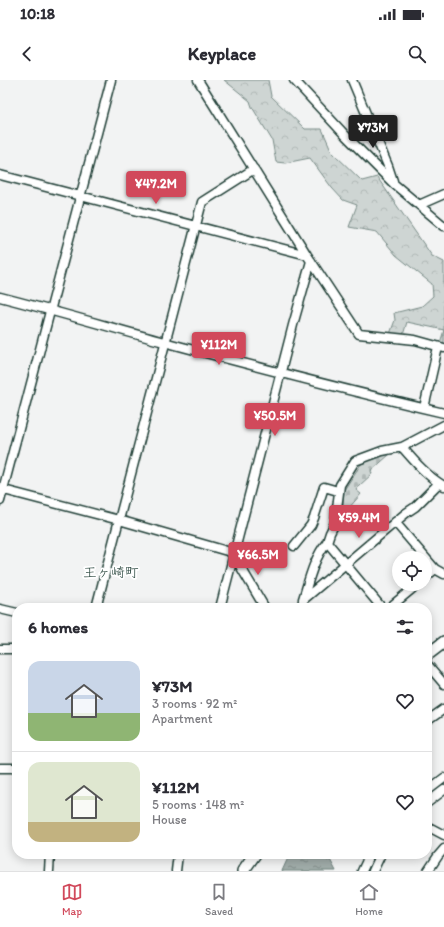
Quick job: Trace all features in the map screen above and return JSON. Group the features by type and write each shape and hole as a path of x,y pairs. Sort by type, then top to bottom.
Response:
{"main road":[{"path":"432,651 444,642"},
{"path":"243,871 251,859"}],"street":[{"path":"0,501 1,489 51,310 111,80"},
{"path":"198,80 358,334 415,340 441,347 424,408"},
{"path":"352,80 394,184"},
{"path":"298,81 346,136 394,184 444,226"},
{"path":"97,603 202,202 254,169"},
{"path":"0,175 196,226 309,258"},
{"path":"419,205 444,194"},
{"path":"221,603 309,258"},
{"path":"0,297 165,342 444,413"},
{"path":"302,603 317,560 335,523 340,485 355,461 382,451 402,447 444,425"},
{"path":"303,603 345,564 441,485 414,462 402,447"},
{"path":"294,546 311,525 324,487 338,492"},
{"path":"1,489 119,520 234,554 262,603"},
{"path":"395,522 435,569 444,574"},
{"path":"327,542 378,603"},
{"path":"432,572 435,569"},
{"path":"395,603 410,591"},
{"path":"0,609 12,612"},
{"path":"0,649 12,649"},
{"path":"432,670 444,684"},
{"path":"432,717 444,709"},
{"path":"0,768 12,768"},
{"path":"432,787 444,778"},
{"path":"432,799 444,790"},
{"path":"432,829 444,835"},
{"path":"428,871 444,849"},
{"path":"49,871 50,859"},
{"path":"176,871 177,859"},
{"path":"362,871 368,859"},
{"path":"373,871 379,859"}],"green space":[{"path":"224,80 268,80 271,96 305,129 322,129 332,152 362,181 377,177 432,256 444,262 444,330 407,322 403,335 390,334 395,320 394,313 422,306 433,296 432,284 396,255 377,232 349,227 357,205 343,200 332,188 310,158 285,163 276,162 272,140 252,107 250,101"},
{"path":"444,330 444,344 440,343"},
{"path":"390,454 371,471 372,474 359,486 356,490 361,494 348,509 343,505 344,490 361,464 380,455"}],"water":[{"path":"330,859 336,871 282,871 287,860"}],"waterway":[{"path":"367,871 373,859"}],"district":[{"name":"王ヶ崎町","path":"111,572"}]}
